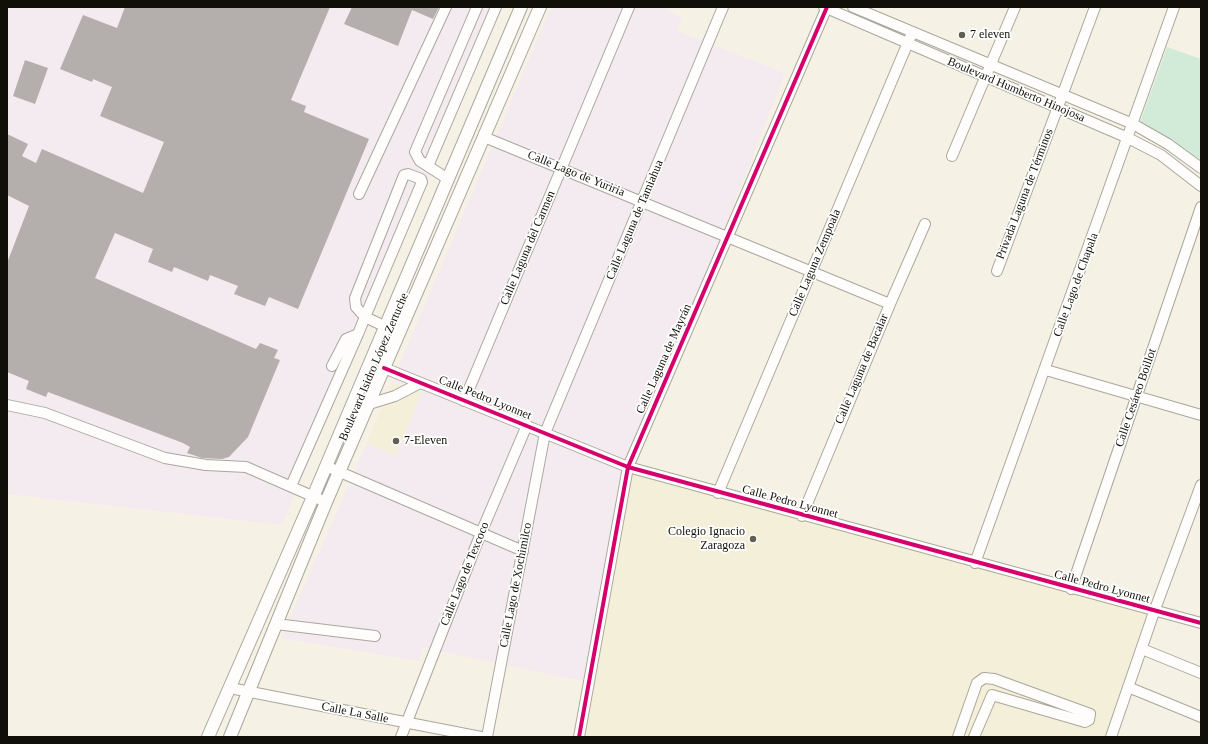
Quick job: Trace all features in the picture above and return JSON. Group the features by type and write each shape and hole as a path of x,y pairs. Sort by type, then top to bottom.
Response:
{"main road":[{"name":"Boulevard Isidro López Zertuche","path":"208,737 313,497 521,7"},
{"name":"Boulevard Isidro López Zertuche","path":"230,737 326,502 540,7"},
{"path":"399,296 412,302"}],"street":[{"path":"360,194 446,7"},
{"path":"448,179 420,161 415,152 477,7"},
{"path":"428,166 496,7"},
{"name":"Calle Laguna del Carmen","path":"464,401 629,7"},
{"name":"Calle Laguna de Tamiahua","path":"545,433 723,7"},
{"name":"Boulevard Humberto Hinojosa","path":"826,7 907,44 1128,138 1161,155 1201,186"},
{"name":"Calle Laguna de Mayrán","path":"578,737 628,467 826,7"},
{"name":"Boulevard Humberto Hinojosa","path":"853,7 1133,124 1168,144 1201,168"},
{"path":"952,156 1016,7"},
{"name":"Privada Laguna de Términos","path":"997,271 1095,7"},
{"name":"Calle Lago de Chapala","path":"975,563 1046,370 1174,7"},
{"name":"Calle Laguna Zempoala","path":"718,493 912,32"},
{"name":"Calle Lago de Yuriria","path":"484,137 728,236 890,304"},
{"path":"291,486 358,334 365,317 422,182 421,179 408,174 404,175 354,298 356,307 365,317 399,333"},
{"name":"Calle Cesáreo Boillot","path":"1071,589 1201,207"},
{"name":"Calle Laguna de Bacalar","path":"802,516 925,224"},
{"path":"332,366 346,339 349,336 358,334"},
{"name":"Calle Pedro Lyonnet","path":"384,368 628,467 718,493 1201,624"},
{"path":"1046,370 1201,415"},
{"path":"369,404 395,396 420,383"},
{"path":"7,404 45,413 137,449 165,458 206,465 246,467 326,502"},
{"name":"Calle Lago de Texcoco","path":"401,737 481,533 527,425"},
{"name":"Calle Lago de Xochimilco","path":"487,737 545,433"},
{"path":"326,466 523,551"},
{"path":"1111,737 1154,612 1201,485"},
{"path":"276,624 375,636"},
{"path":"1142,649 1201,673"},
{"path":"974,737 992,695 984,678"},
{"path":"958,737 977,682 984,678 1016,687 1089,712 1090,715 1088,720 1085,722 992,695"},
{"path":"1128,687 1201,717"},
{"name":"Calle La Salle","path":"230,688 248,693 481,737"}],"shaded area":[{"path":"7,7 503,7 282,525 7,494"},
{"path":"551,7 669,7 667,11 682,17 677,31 785,73 632,467 588,682 423,648 419,661 281,638 367,443 396,456 422,392 392,382"},
{"path":"392,382 422,392 395,457 367,443"},
{"name":"Colegio Ignacio Zaragoza","path":"628,467 1154,612 1111,737 582,737"}],"green space":[{"path":"1167,47 1201,59 1201,160 1139,125"}],"building":[{"path":"125,7 330,7 291,100 306,106 304,112 369,139 298,309 269,297 265,306 234,294 238,286 210,275 208,281 174,267 172,272 148,262 153,249 115,233 95,278 256,349 260,343 278,350 274,358 280,360 248,437 229,457 222,459 202,458 187,453 190,447 183,443 48,392 46,397 26,389 29,381 7,372 7,263 29,206 7,195 7,134 28,144 22,156 36,163 42,149 143,193 164,142 100,116 112,87 93,79 92,82 60,69 83,15 117,28"},
{"path":"352,7 439,7 433,19 412,10 398,46 344,24"},
{"path":"25,60 48,68 35,104 13,96"}],"cycle path":[{"path":"579,737 628,467 827,7"},
{"path":"384,368 628,467 1201,623"}],"place":[{"name":"7 eleven","path":"962,35"},
{"name":"7-Eleven","path":"396,441"},
{"name":"Colegio Ignacio Zaragoza","path":"753,539"}]}
